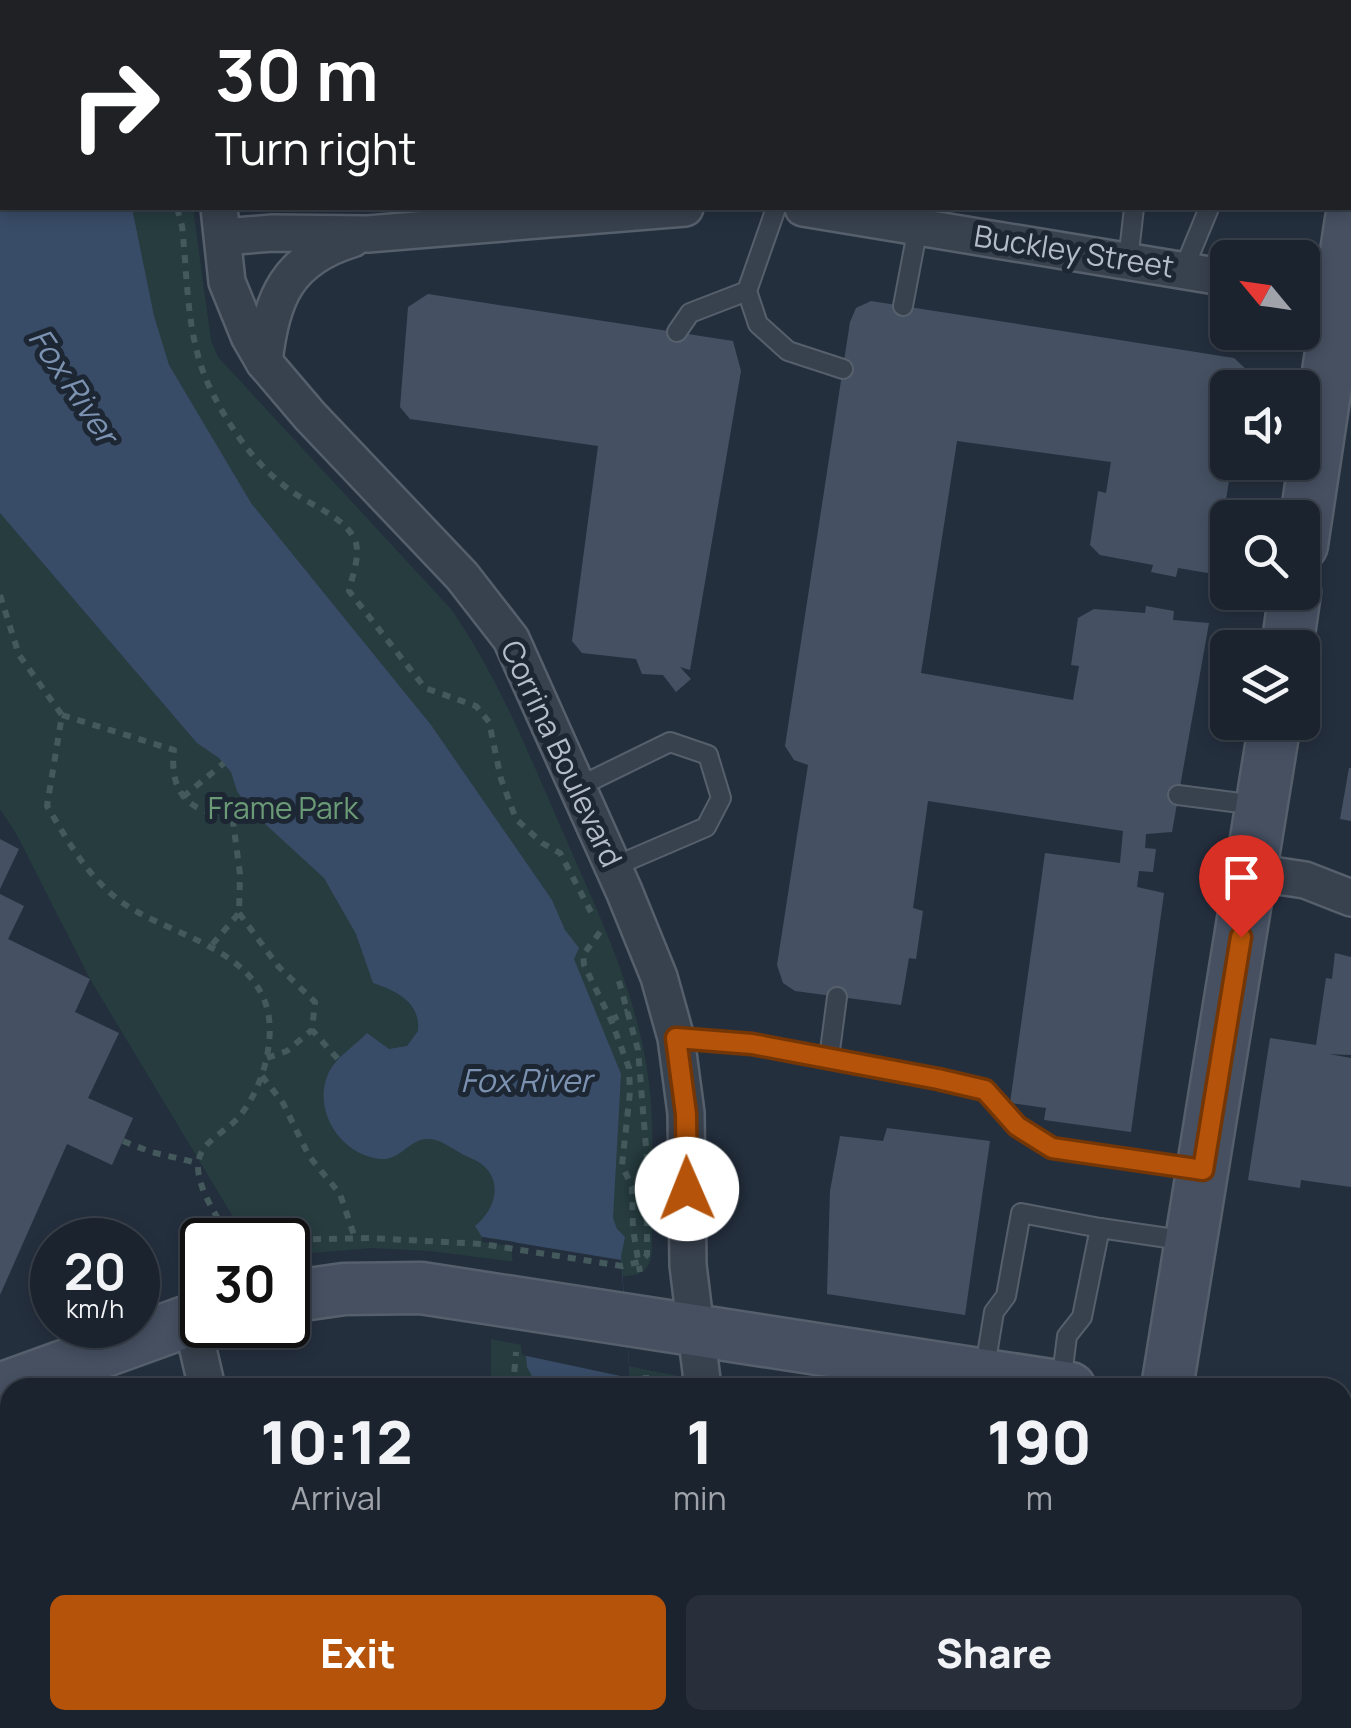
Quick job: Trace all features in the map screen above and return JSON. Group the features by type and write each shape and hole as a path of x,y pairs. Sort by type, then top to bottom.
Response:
{"main road":[{"path":"1307,500 1331,299 1351,219"},
{"path":"1170,1378 1273,740"},
{"path":"310,1294 421,1288 487,1299 633,1296 698,1329 839,1370 1009,1378"},
{"path":"31,1378 180,1324"}],"street":[{"path":"221,222 273,233 368,234 661,210"},
{"name":"Buckley Street","path":"816,210 1210,275"},
{"name":"Corrina Boulevard","path":"221,222 231,297 264,362 489,608 511,638 659,977 676,1038 686,1114 688,1265 703,1378"},
{"path":"264,362 273,311 293,274 307,258 368,234"},
{"path":"1251,872 1305,880 1351,898"},
{"path":"202,1348 206,1378"}],"lane":[{"path":"775,210 747,291 758,324 788,351 843,369"},
{"path":"1128,261 1134,210"},
{"path":"1184,270 1208,210"},
{"path":"903,306 918,226"},
{"path":"677,332 690,313 747,291"},
{"path":"578,787 670,742 708,755 720,798 706,828 613,867"},
{"path":"1178,796 1262,806"},
{"path":"829,1058 837,997"},
{"path":"676,1038 752,1044 985,1090 1017,1126 1052,1148 1203,1170"},
{"path":"984,1374 994,1312 1006,1296 1021,1213 1191,1242"},
{"path":"1066,1378 1068,1336 1082,1317 1100,1228"}],"path":[{"path":"178,210 194,344 210,389 237,437 272,476 341,523 354,538 357,554 349,591 425,688 476,706 489,722 501,779 516,818 560,853 608,946"},
{"path":"0,595 19,656 62,716 174,750 172,769 176,787 183,796 216,814 232,814 240,874 239,913 278,966 315,1002 312,1030 287,1050 267,1058"},
{"path":"62,716 46,806 82,865 122,903 211,946 252,979 268,1012 267,1058 256,1092 237,1119 208,1142 198,1163 201,1182 220,1218"},
{"path":"183,796 224,763"},
{"path":"211,946 239,913"},
{"path":"600,932 583,955 584,966 629,1068 622,1165 632,1187 639,1262 633,1296"},
{"path":"310,1239 482,1244 622,1266 639,1262 646,1255 647,1159 638,1050 613,962"},
{"path":"611,1020 628,1010"},
{"path":"312,1030 338,1059"},
{"path":"261,1076 283,1103 308,1156 340,1194 355,1238"},
{"path":"123,1140 151,1152 198,1163"},
{"path":"514,1378 516,1352"}],"green space":[{"name":"Frame Park","path":"0,210 193,210 211,340 218,357 451,609 512,718 587,886 620,968 648,1076 653,1150 650,1262 640,1273 623,1276 430,1251 372,1248 310,1253 310,1218 234,1218 90,979 0,809"},
{"path":"491,1339 692,1378 491,1378"}],"water":[{"name":"Fox River","path":"0,210 132,210 154,316 169,365 251,503 431,725 552,900 565,930 579,948 574,959 621,1074 613,1218 625,1237 621,1256 630,1377 636,1378 533,1378 527,1367 516,1242 482,1237 475,1226 494,1198 494,1181 484,1166 433,1139 416,1142 387,1159 366,1156 353,1149 333,1128 324,1101 324,1086 332,1066 367,1033 389,1049 407,1046 418,1031 416,1013 399,994 373,983 356,934 324,878 250,810 237,791 231,772 197,743 0,513"}],"pier":[{"path":"482,1237 621,1260 630,1378 522,1355 511,1246 482,1242"}],"building":[{"path":"428,294 733,341 741,371 690,670 680,667 691,679 676,692 663,675 642,674 636,659 582,653 572,641 598,446 410,419 400,407 408,307"},
{"path":"871,301 1234,358 1247,370 1210,370 1210,480 1229,480 1226,500 1210,500 1210,573 1178,568 1176,577 1151,572 1153,565 1100,555 1090,545 1098,491 1106,493 1111,462 957,441 921,673 1073,700 1079,666 1071,665 1078,618 1094,609 1145,613 1146,606 1174,611 1173,620 1209,623 1172,832 1146,834 1145,848 1156,849 1153,872 1139,871 1137,887 1164,893 1131,1132 1044,1120 1046,1108 1010,1103 1045,853 1120,863 1123,831 928,801 913,908 923,911 916,959 909,958 901,1005 795,991 783,983 777,965 808,765 794,760 785,746 850,322 856,308"},
{"path":"1351,768 1351,821 1340,819"},
{"path":"0,839 19,849 0,889"},
{"path":"0,894 24,906 8,939 90,979 75,1012 119,1033 88,1098 133,1118 112,1165 67,1144 34,1218 30,1218 30,1227 0,1295"},
{"path":"1335,953 1351,957 1351,1055 1329,1054 1351,1058 1351,1187 1301,1180 1300,1188 1248,1180 1270,1038 1316,1045 1326,978 1332,979"},
{"path":"887,1128 990,1141 965,1315 827,1294 830,1191 840,1136 883,1141"}],"route":[{"path":"687,1189 686,1114 676,1038 752,1044 985,1090 1017,1126 1052,1148 1203,1170 1241,937"}]}
